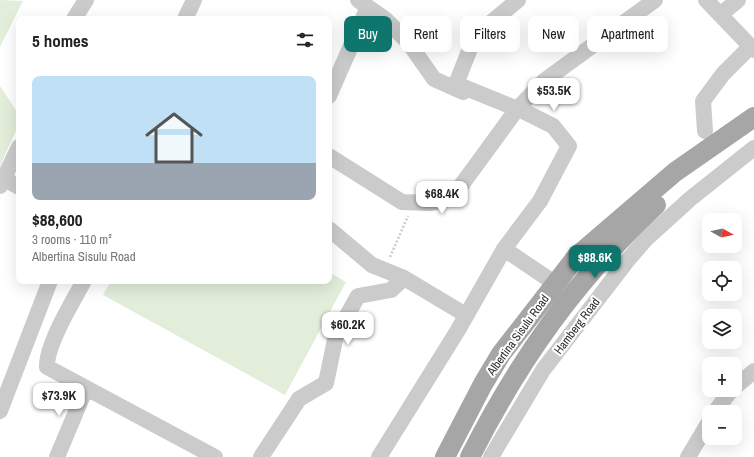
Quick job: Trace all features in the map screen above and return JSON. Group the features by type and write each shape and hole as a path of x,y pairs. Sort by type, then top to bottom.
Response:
{"main road":[{"name":"Albertina Sisulu Road","path":"445,457 498,359 578,256 675,172 749,121"},
{"name":"Albertina Sisulu Road","path":"470,457 491,416 532,348 587,276 620,238 670,192 736,136 749,121"}],"street":[{"path":"76,16 86,0"},
{"path":"186,16 194,0"},
{"path":"516,111 456,84 475,36 518,0"},
{"path":"332,158 402,202 431,204 452,198 516,111 544,81 655,0"},
{"path":"705,131 703,101 723,74 752,48 706,0"},
{"path":"720,15 738,0"},
{"path":"332,88 363,4 385,19 408,42 434,79 553,126 569,146 540,201 504,249 466,315 379,457"},
{"name":"Hamberg Road","path":"490,457 543,370 627,261 646,239 690,199 754,148"},
{"path":"16,153 2,182 16,186"},
{"path":"332,232 372,265 404,278 466,315"},
{"path":"504,249 556,284"},
{"path":"261,457 299,399 326,383 336,335 358,296 391,290 404,278"},
{"path":"0,411 49,284"},
{"path":"82,284 67,312 46,358 47,367 206,455"},
{"path":"742,381 754,371"},
{"path":"57,457 86,388"},
{"path":"688,457 702,434"}],"green space":[{"path":"0,0 23,1 0,47"},
{"path":"0,86 16,110 16,131 0,166"},
{"path":"332,274 346,282 285,395 103,295 109,284 332,284"}]}
